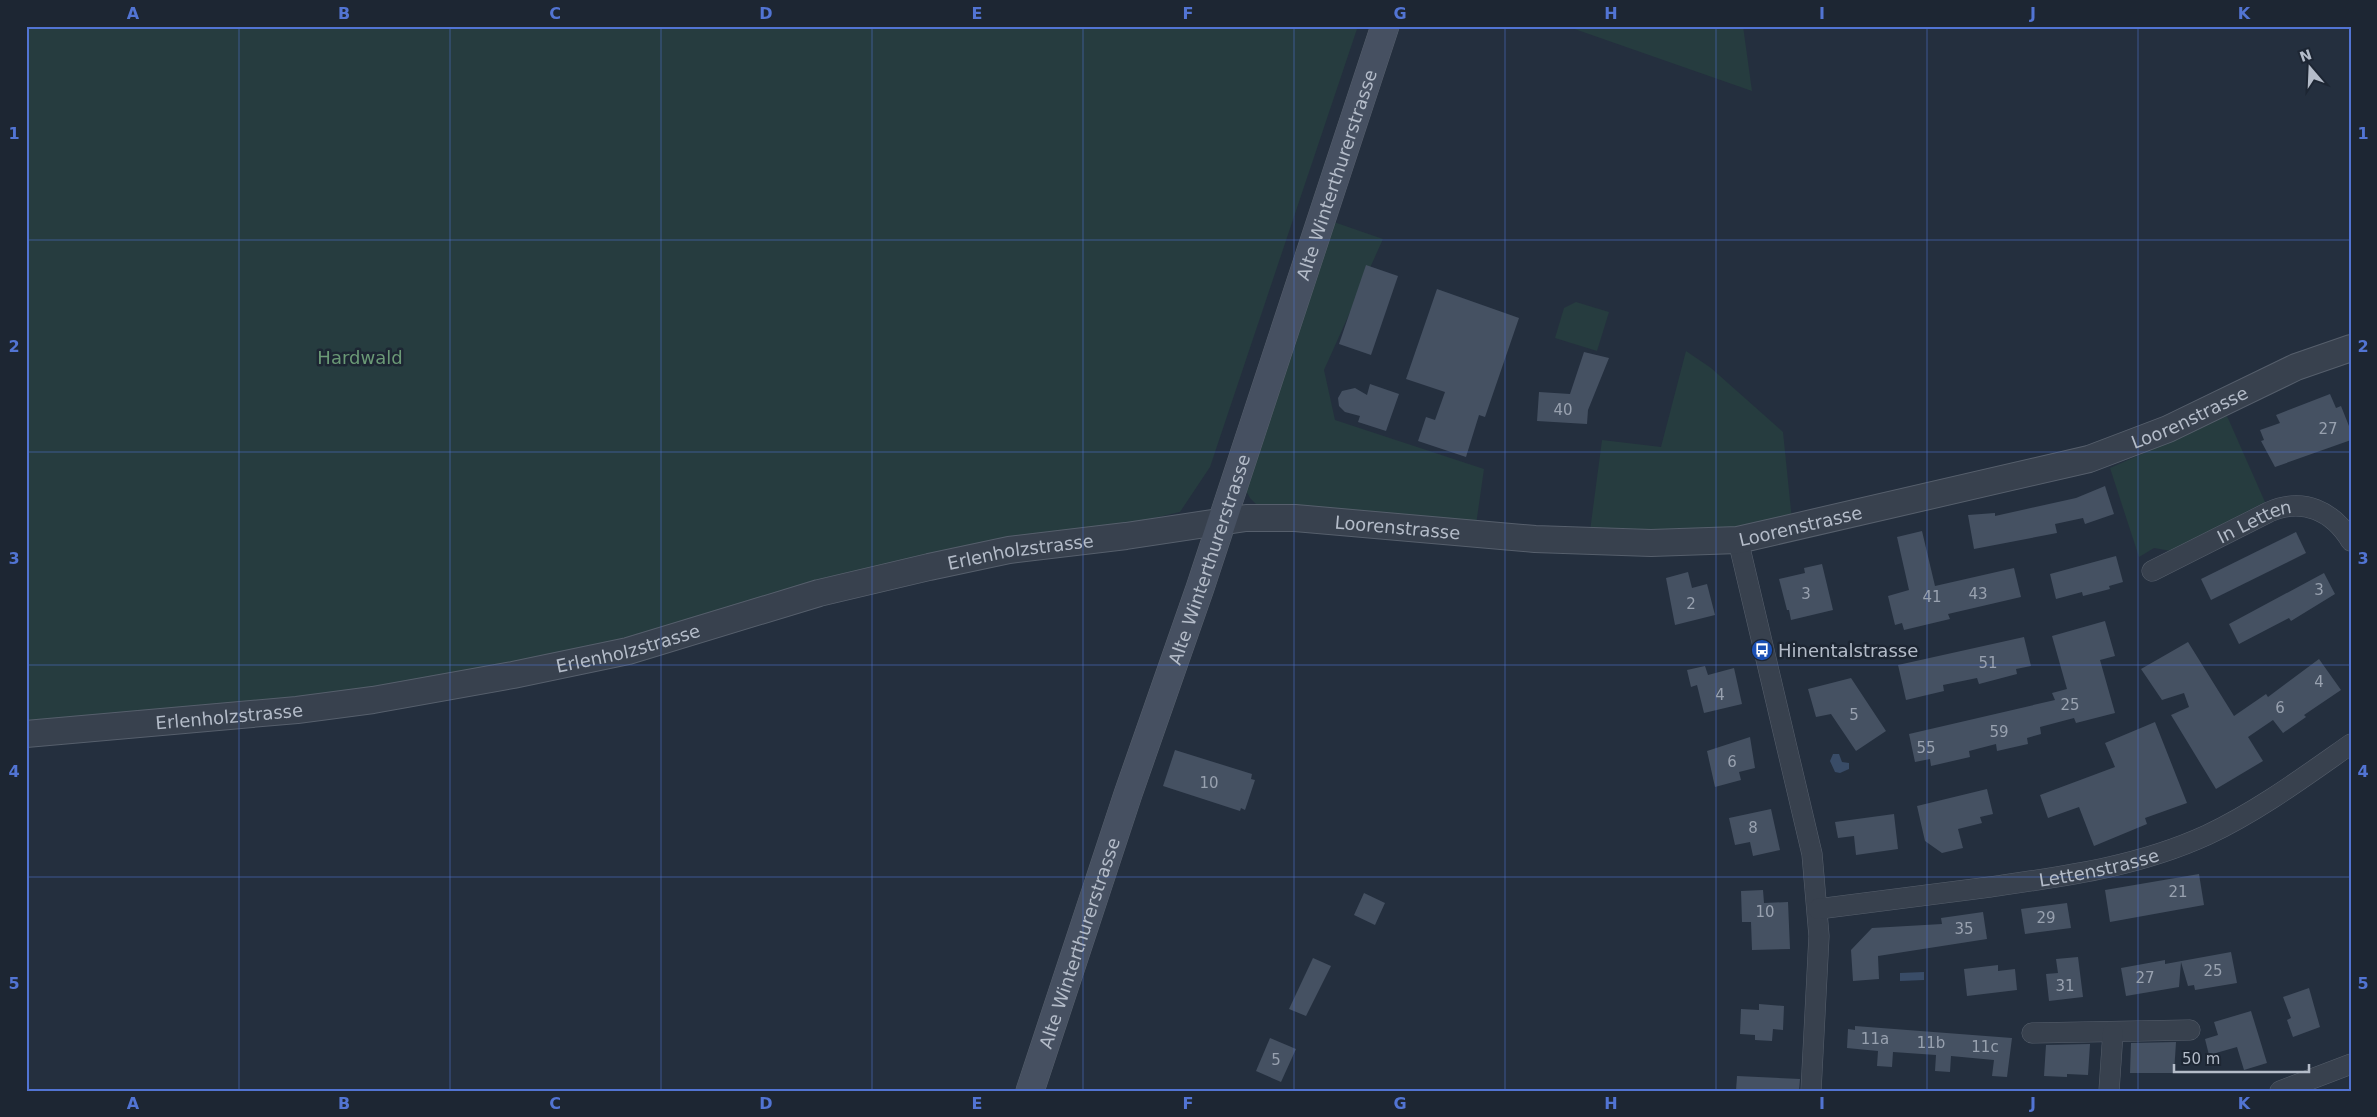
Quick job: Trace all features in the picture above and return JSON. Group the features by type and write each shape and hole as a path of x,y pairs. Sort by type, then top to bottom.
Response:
{"main road":[{"name":"Alte Winterthurerstrasse","path":"1030,1091 1385,26"}],"street":[{"name":"Loorenstrasse","path":"1221,522 1246,518 1276,517 1535,539 1651,543 1738,540 2089,459 2168,429 2296,368 2351,348"},
{"name":"In Letten","path":"2152,571 2269,512 2287,506 2303,506 2322,511 2338,523 2351,541"},
{"name":"Erlenholzstrasse","path":"26,734 297,710 504,677 628,651 819,593 938,565 1009,550 1221,522"},
{"path":"1738,540 1812,854 1818,910 1818,959 1812,1091"},
{"name":"Lettenstrasse","path":"1818,910 2079,874 2148,858 2201,837 2238,819 2280,794 2351,744"},
{"path":"2032,1033 2190,1030"},
{"path":"2109,1091 2113,1032"},
{"path":"2280,1091 2351,1064"}],"green space":[{"name":"Hardwald","path":"26,26 1358,26 1210,467 1180,512 621,642 339,695 26,725"},
{"path":"1566,26 1743,26 1752,91"},
{"path":"1328,220 1383,239 1324,370 1335,420 1484,469 1476,525 1258,506 1250,498 1245,488"},
{"path":"1576,302 1609,312 1597,351 1555,338 1564,308"},
{"path":"1686,351 1711,368 1783,432 1792,520 1735,530 1590,531 1602,440 1661,447"},
{"path":"2227,416 2265,502 2171,551 2154,548 2139,557 2110,468"}],"water":[{"path":"1833,754 1839,754 1842,762 1849,763 1849,769 1840,773 1835,772 1830,761"},
{"path":"1924,972 1924,980 1900,981 1900,973"}],"building":[{"path":"1366,265 1398,276 1371,355 1339,344"},
{"path":"1437,289 1519,318 1485,417 1479,415 1466,457 1418,441 1426,417 1435,420 1445,392 1406,379"},
{"path":"1584,352 1609,358 1588,410 1587,424 1537,421 1539,392 1570,394"},
{"path":"1370,384 1399,394 1386,431 1358,422 1360,416 1345,412 1339,406 1338,398 1342,391 1355,388 1367,395"},
{"path":"2330,394 2336,408 2341,406 2351,431 2351,440 2275,467 2261,441 2264,440 2260,430 2280,423 2276,415"},
{"path":"2105,486 2114,514 2085,524 2083,518 2055,524 2057,533 1974,549 1968,515 1995,513 1995,516 2076,498"},
{"path":"1922,531 1935,586 2014,568 2021,597 1948,614 1950,619 1904,630 1902,623 1895,625 1888,596 1909,590 1897,537"},
{"path":"2296,532 2306,553 2211,600 2201,579"},
{"path":"2116,556 2123,582 2109,586 2110,589 2083,596 2082,592 2056,599 2050,574"},
{"path":"1822,564 1833,610 1791,620 1779,579 1805,573 1804,568"},
{"path":"1688,572 1692,588 1707,584 1715,615 1675,625 1666,578"},
{"path":"2324,573 2335,594 2291,621 2289,618 2239,644 2229,624"},
{"path":"2105,621 2115,656 2100,660 2115,713 2076,723 2074,718 2040,727 2041,734 2027,738 2028,744 1997,751 1996,744 1969,751 1970,757 1931,766 1930,759 1915,762 1909,734 2055,700 2052,693 2067,689 2052,636"},
{"path":"2024,637 2031,666 2016,669 2017,674 1979,684 1977,678 1943,685 1944,691 1906,700 1898,665"},
{"path":"2188,642 2234,716 2266,694 2268,697 2319,659 2341,690 2304,715 2306,717 2283,733 2273,720 2248,737 2263,761 2216,789 2171,715 2189,707 2184,693 2162,700 2141,669"},
{"path":"1705,666 1708,675 1734,668 1742,704 1704,713 1697,685 1691,687 1687,670"},
{"path":"1851,678 1886,731 1856,751 1831,714 1816,717 1808,689"},
{"path":"2155,722 2187,803 2145,818 2147,824 2094,846 2079,807 2048,818 2040,795 2115,767 2105,743"},
{"path":"1750,737 1755,768 1739,772 1741,780 1715,787 1707,751"},
{"path":"1175,750 1252,774 1251,779 1255,780 1245,810 1241,808 1240,811 1163,786"},
{"path":"1987,789 1993,814 1980,817 1982,823 1958,829 1963,848 1942,853 1925,841 1917,806"},
{"path":"1771,809 1780,850 1753,856 1750,842 1735,845 1729,818"},
{"path":"1894,814 1898,849 1856,855 1854,836 1838,838 1835,822"},
{"path":"2199,874 2204,905 2110,922 2105,890"},
{"path":"1763,890 1764,903 1788,902 1790,949 1752,950 1751,922 1742,922 1741,891"},
{"path":"1364,893 1385,903 1375,925 1354,915"},
{"path":"2067,903 2071,928 2025,934 2021,909"},
{"path":"1983,912 1987,939 1878,956 1879,979 1853,981 1851,950 1872,928 1942,924 1941,918"},
{"path":"2231,952 2237,983 2195,990 2194,985 2188,986 2181,962 2179,987 2126,996 2121,968 2165,960 2165,964"},
{"path":"2078,957 2083,997 2049,1001 2046,974 2058,973 2056,959"},
{"path":"1313,958 1331,966 1306,1016 1289,1009"},
{"path":"1998,965 1998,971 2015,969 2017,990 1967,996 1964,969"},
{"path":"2309,988 2320,1027 2293,1037 2287,1020 2291,1018 2283,997"},
{"path":"1759,1004 1784,1006 1783,1030 1773,1029 1772,1041 1755,1040 1755,1035 1740,1034 1741,1009 1759,1010"},
{"path":"2251,1011 2267,1063 2244,1070 2237,1047 2209,1055 2205,1039 2218,1035 2214,1022"},
{"path":"1855,1026 2012,1038 2007,1077 1992,1076 1994,1060 1951,1056 1950,1072 1935,1071 1936,1055 1893,1052 1892,1067 1877,1066 1878,1051 1847,1048 1848,1029 1855,1030"},
{"path":"1270,1038 1296,1049 1281,1082 1256,1071"},
{"path":"2176,1042 2174,1073 2130,1073 2131,1043"},
{"path":"2090,1044 2088,1075 2067,1074 2067,1077 2044,1076 2046,1045"},
{"path":"1737,1076 1800,1079 1799,1091 1736,1091"}],"place":[{"name":"Hinentalstrasse","path":"1762,650"}]}
